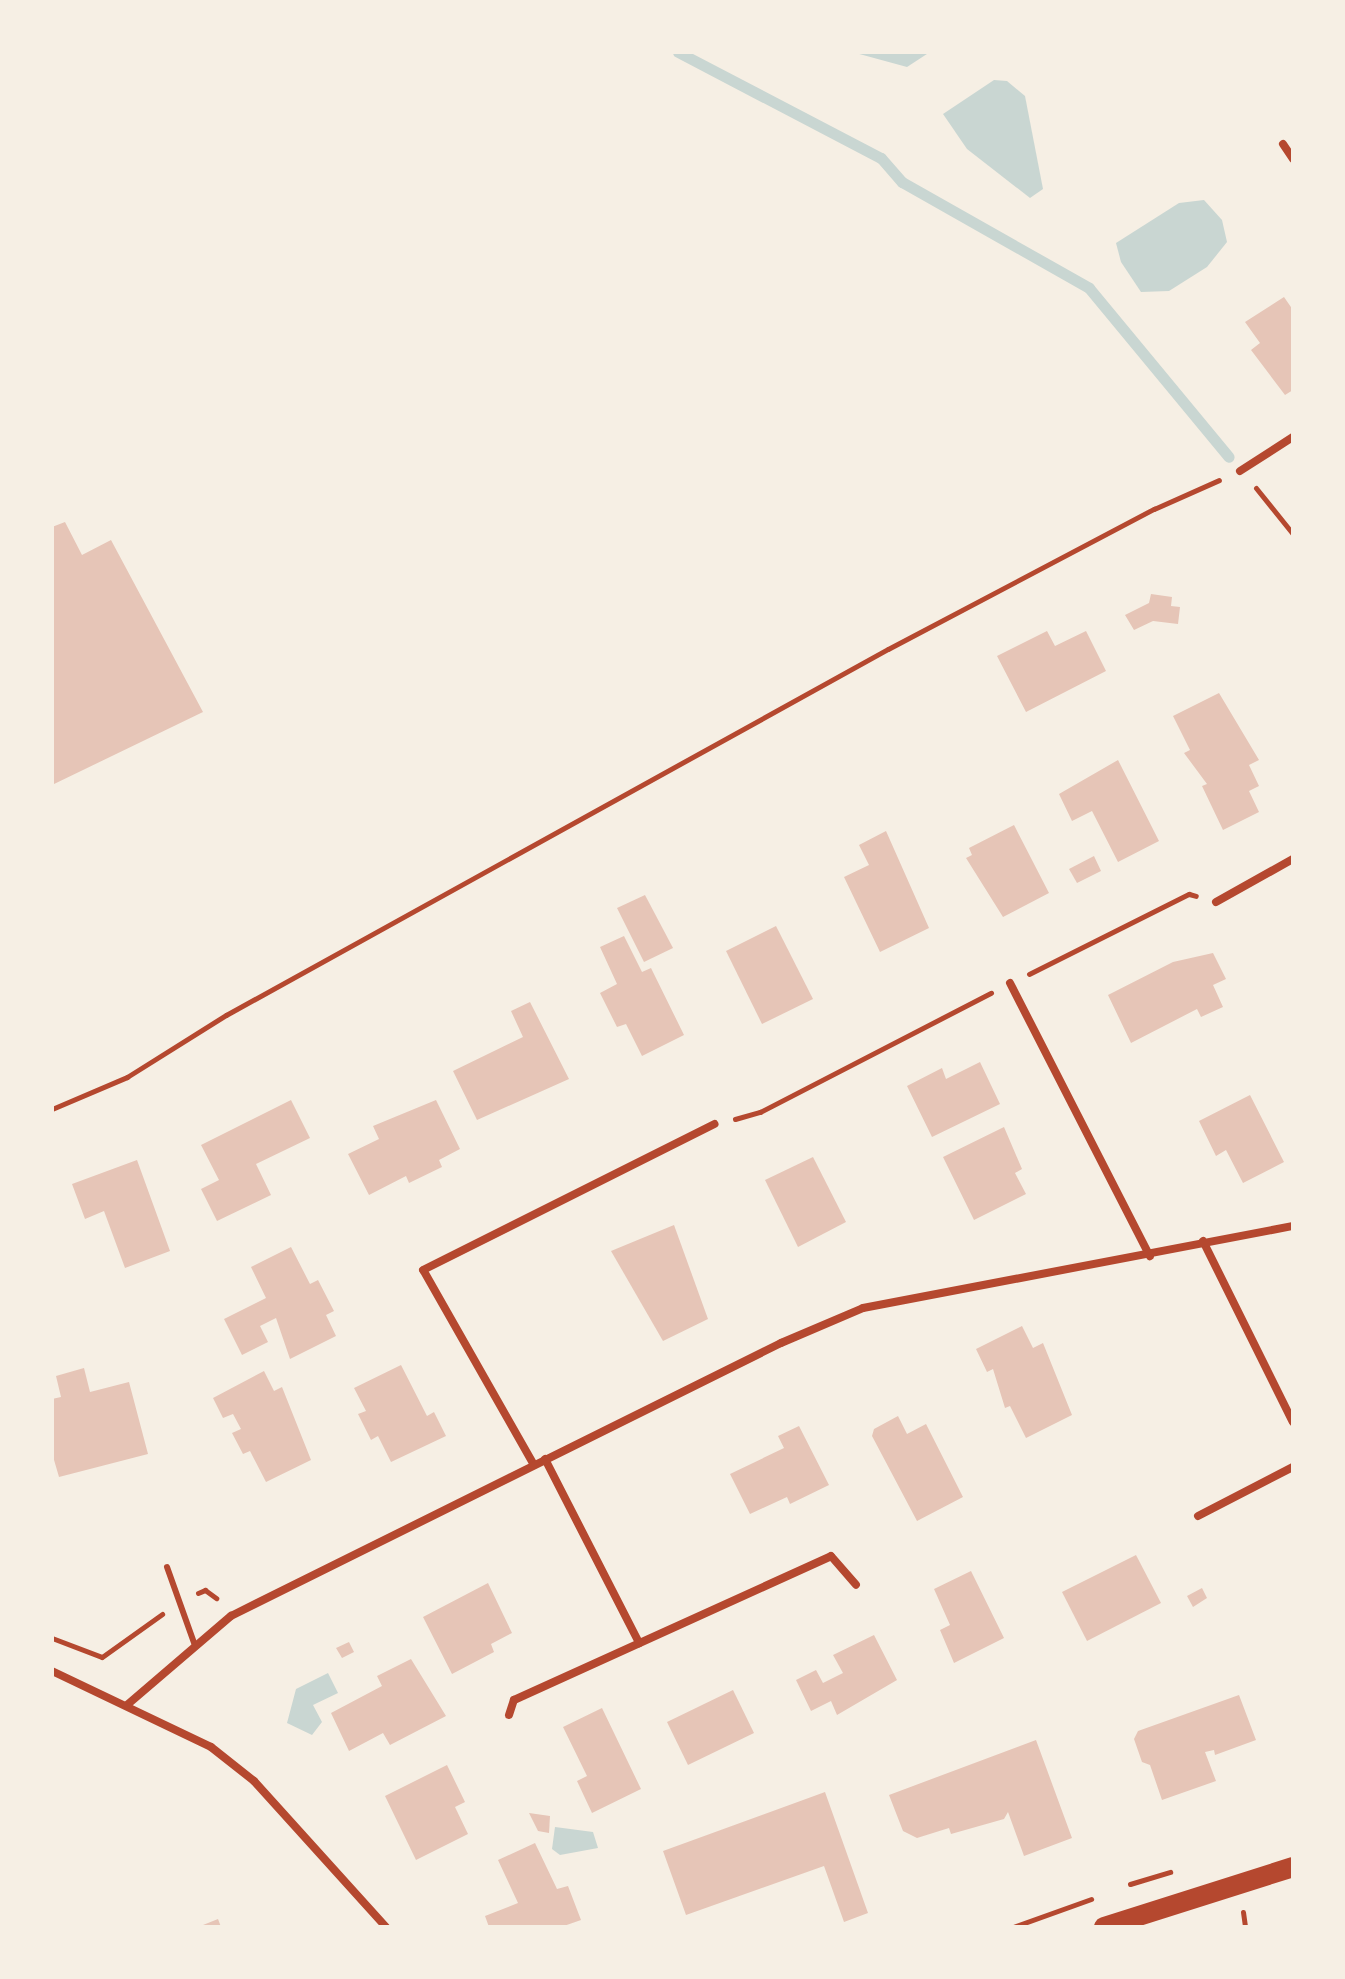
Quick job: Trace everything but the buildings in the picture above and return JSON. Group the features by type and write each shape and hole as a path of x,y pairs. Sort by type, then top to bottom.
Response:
{"main road":[{"path":"1104,1927 1293,1867"}],"street":[{"path":"1283,144 1293,159"},
{"path":"1240,471 1293,437"},
{"path":"1216,902 1293,859"},
{"path":"1010,983 1150,1256"},
{"path":"534,1465 423,1270 715,1124"},
{"path":"127,1705 194,1643 236,1614 781,1343 863,1308 919,1294 1150,1256 1203,1241 1293,1226"},
{"path":"1203,1241 1293,1422"},
{"path":"545,1459 639,1643"},
{"path":"1198,1516 1293,1467"},
{"path":"509,1715 514,1700 831,1556 856,1585"},
{"path":"52,1671 211,1747 254,1781 386,1927"}],"lane":[{"path":"167,1567 194,1643"}],"path":[{"path":"52,1109 127,1077 226,1015 888,649 1154,509 1240,471 1293,534"},
{"path":"715,1124 760,1112 1189,894 1216,902"},
{"path":"52,1638 102,1657 179,1601 205,1590 236,1614"}],"shaded area":[{"path":"852,52 930,52 907,67"},
{"path":"994,80 1007,81 1025,96 1043,189 1030,198 967,149 943,114"},
{"path":"1204,200 1222,220 1227,242 1207,267 1169,291 1141,292 1121,262 1116,243 1179,203"},
{"path":"328,1673 338,1693 313,1705 322,1722 312,1735 287,1723 296,1689"},
{"path":"555,1827 593,1832 598,1848 560,1855 552,1849"}],"waterway":[{"path":"678,52 881,158 902,182 1089,288 1229,457"}]}
